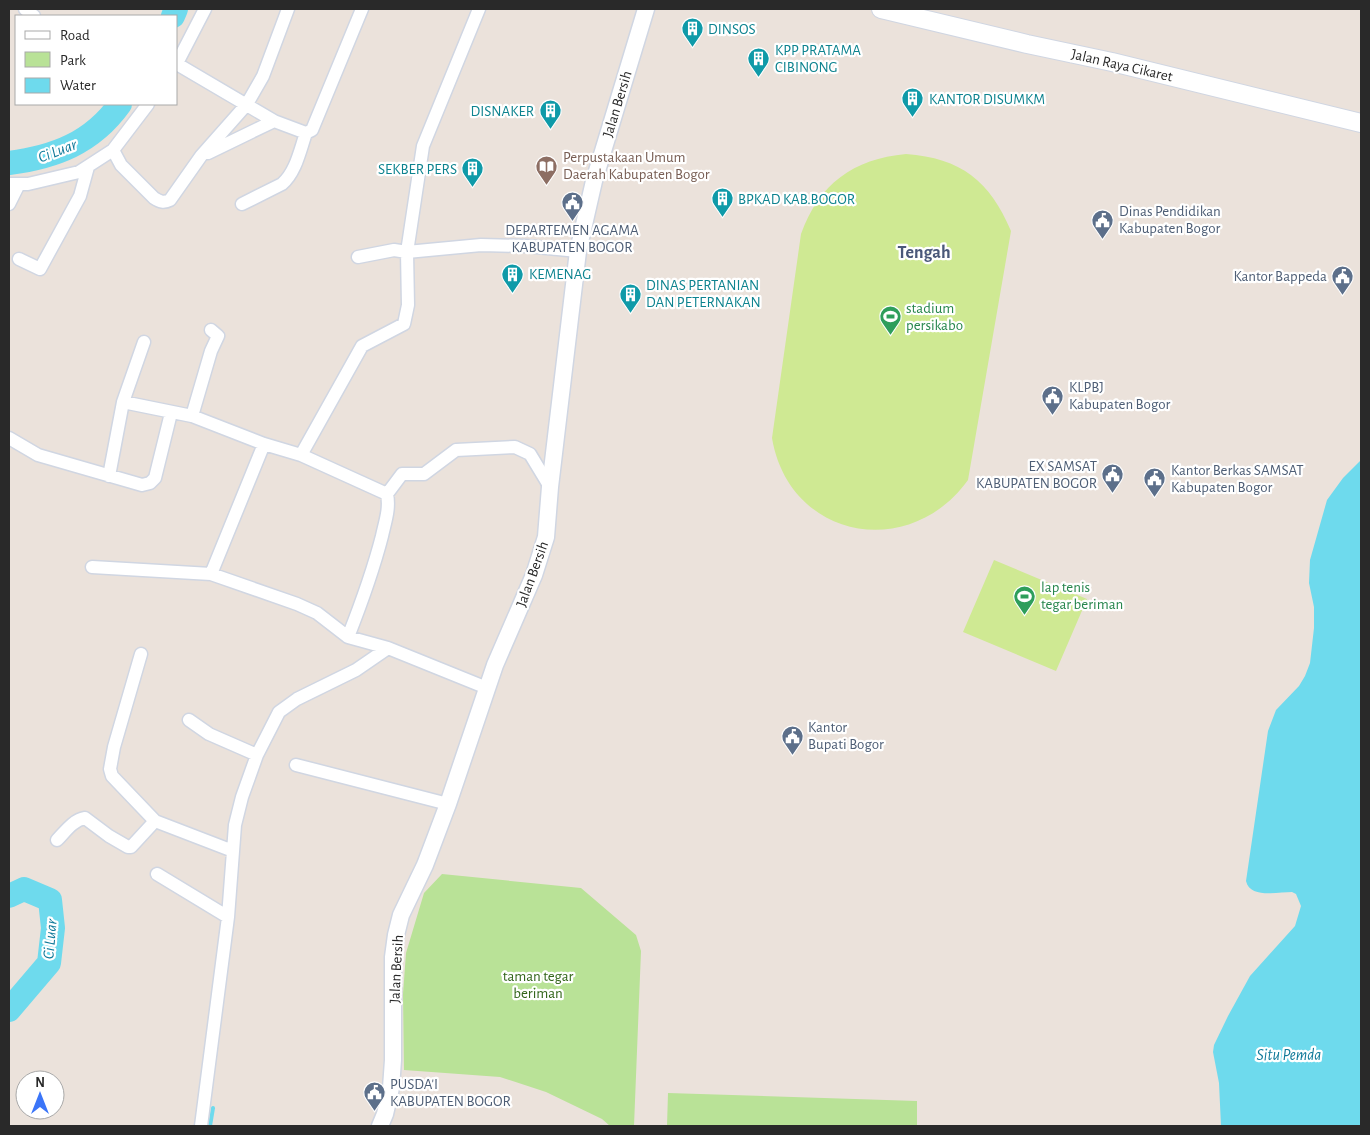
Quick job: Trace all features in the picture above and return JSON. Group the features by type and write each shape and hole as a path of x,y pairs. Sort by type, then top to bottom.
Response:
{"main road":[{"name":"Jalan Raya Cikaret","path":"882,9 930,14 1361,123"}],"street":[{"path":"178,61 205,9"},
{"path":"113,150 121,165 154,198 165,202 170,200 201,156 246,104 263,76 288,9"},
{"path":"242,204 288,180 306,133 312,130 362,9"},
{"path":"301,455 362,346 404,324 408,305 407,252 423,146 479,9"},
{"name":"Jalan Bersih","path":"380,1126 391,1088 393,1060 393,957 396,935 401,915 425,865 448,804 495,665 534,576 546,537 550,487 578,251 594,181 646,9"},
{"path":"178,66 274,121 306,133"},
{"path":"9,204 14,184 28,184 79,172 113,150 147,105"},
{"path":"201,156 274,121"},
{"path":"19,260 40,269 80,196 88,167"},
{"path":"358,257 394,250 407,252 499,245 578,251"},
{"path":"192,416 211,351 218,339 218,336 210,330"},
{"path":"109,476 123,402 144,342"},
{"path":"123,402 192,416 264,444 301,455 387,494"},
{"path":"9,438 38,455 142,485 150,483 155,478 171,413"},
{"path":"212,574 264,444"},
{"path":"348,637 371,575 381,539 389,509 387,494 402,474 424,474 456,450 514,447 530,454 550,487"},
{"path":"92,567 212,574 304,607 318,614 348,637 395,651 487,688"},
{"path":"201,1126 228,917 235,825 242,797 257,755 280,712 297,699 395,651"},
{"path":"141,654 114,747 110,769 112,776 155,821 233,851"},
{"path":"189,720 209,734 257,755"},
{"path":"296,765 448,804"},
{"path":"57,840 79,819 85,818 109,836 131,847 155,821"},
{"path":"157,874 228,917"}],"green space":[{"name":"stadium persikabo","path":"906,154 925,156 943,161 971,175 993,198 1011,231 968,480 943,506 915,522 885,529 854,528 826,517 802,499 783,472 772,438 801,234 809,216 828,188 854,168 887,157"},
{"name":"lap tenis tegar beriman","path":"994,560 1087,599 1056,671 963,632"},
{"name":"taman tegar beriman","path":"442,874 581,888 636,935 641,951 634,1126 610,1126 602,1119 546,1092 500,1077 404,1070 403,994 406,953 424,893"},
{"path":"668,1093 917,1101 917,1126 667,1126"}],"water":[{"name":"Situ Pemda","path":"1361,460 1361,1126 1221,1126 1219,1083 1213,1052 1214,1045 1250,976 1295,926 1301,906 1296,894 1292,892 1259,892 1249,887 1246,881 1268,731 1276,710 1299,686 1310,663 1314,607 1309,583 1310,560 1327,500 1343,478"}],"waterway":[{"name":"Ci Luar","path":"173,15 176,9"},
{"name":"Ci Luar","path":"9,163 42,157 71,146 97,129 119,105"},
{"name":"Ci Luar","path":"9,896 24,889 50,900 53,928 49,963 9,1010"},
{"path":"210,1126 213,1108"}],"place":[{"name":"DINSOS","path":"692,48"},
{"name":"KPP PRATAMA CIBINONG","path":"759,78"},
{"name":"KANTOR DISUMKM","path":"913,118"},
{"name":"DISNAKER","path":"550,130"},
{"name":"Perpustakaan Umum Daerah Kabupaten Bogor","path":"547,185"},
{"name":"SEKBER PERS","path":"473,188"},
{"name":"BPKAD KAB.BOGOR","path":"722,218"},
{"name":"DEPARTEMEN AGAMA KABUPATEN BOGOR","path":"572,221"},
{"name":"Dinas Pendidikan Kabupaten Bogor","path":"1103,239"},
{"name":"KEMENAG","path":"513,293"},
{"name":"Kantor Bappeda","path":"1343,295"},
{"name":"DINAS PERTANIAN DAN PETERNAKAN","path":"630,313"},
{"name":"stadium persikabo","path":"890,336"},
{"name":"KLPBJ Kabupaten Bogor","path":"1053,415"},
{"name":"EX SAMSAT KABUPATEN BOGOR","path":"1113,494"},
{"name":"Kantor Berkas SAMSAT Kabupaten Bogor","path":"1155,498"},
{"name":"lap tenis tegar beriman","path":"1025,615"},
{"name":"Kantor Bupati Bogor","path":"792,755"},
{"name":"PUSDA'I KABUPATEN BOGOR","path":"374,1112"}],"district":[{"name":"Tengah","path":"924,252"}]}
